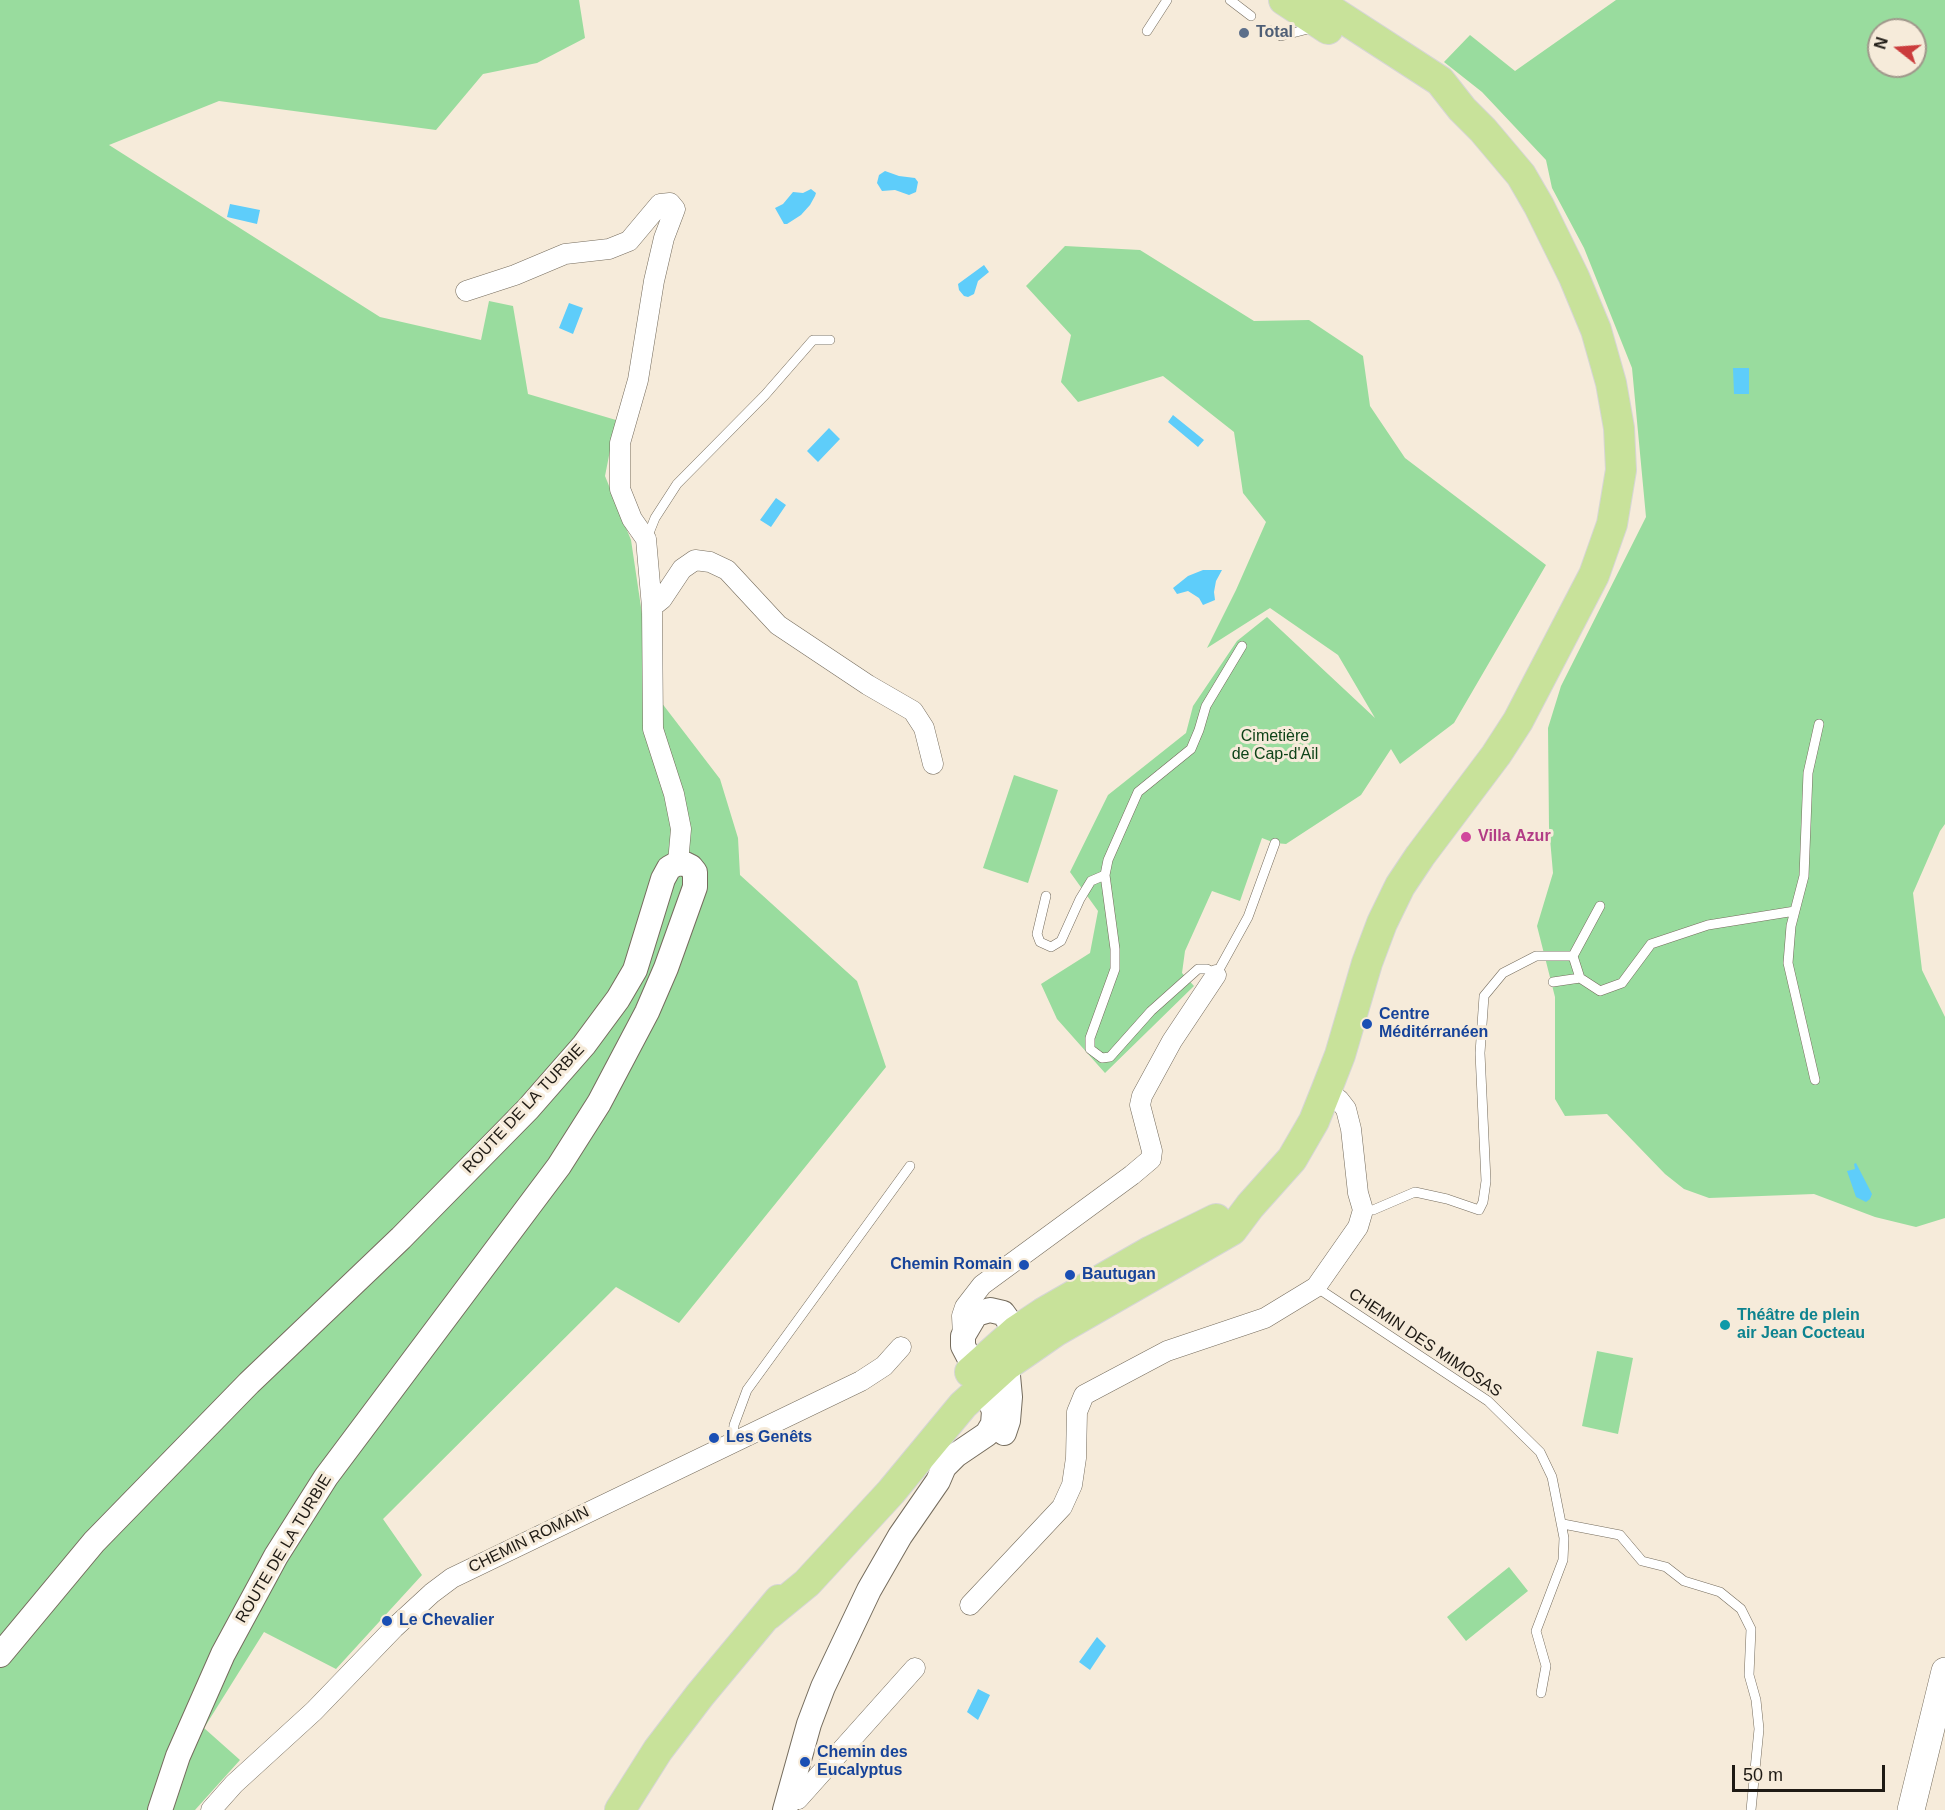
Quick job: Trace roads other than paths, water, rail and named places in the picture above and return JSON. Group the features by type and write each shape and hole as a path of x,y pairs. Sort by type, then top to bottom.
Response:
{"main road":[{"path":"979,1376 1007,1365 1056,1330 1232,1230 1292,1159 1314,1121 1340,1055 1367,963 1382,923 1405,879 1496,755 1545,672 1594,575 1612,524 1621,470 1619,428 1611,383 1596,330 1574,277 1521,174 1484,130 1462,109 1440,81 1318,13 1284,0"},
{"path":"620,1810 658,1750 693,1704 768,1615 902,1447 979,1376 1010,1322 1078,1292 1151,1251 1214,1220 1250,1206"},
{"path":"1007,1365 1010,1322"},
{"path":"1911,1810 1945,1671"}],"street":[{"path":"466,291 515,275 565,254 609,249 629,241 660,204 670,203 675,209 664,238 654,281 638,380 620,442 620,489 632,519 646,539 652,607 653,729 674,794 681,829 678,863"},
{"path":"652,607 662,599 682,569 695,560 710,562 727,570 778,625 868,686 913,711 924,728 933,764"},
{"name":"ROUTE DE LA TURBIE","path":"0,1655 94,1542 249,1383 400,1238 528,1109 584,1045 618,999 635,970 663,879 669,868 678,863 685,864 695,872 695,887 666,968 647,1012 599,1103 559,1166 326,1478 276,1556 223,1654 178,1756 160,1810"},
{"path":"786,1805 809,1724 840,1648 869,1590 900,1536 938,1481 944,1467 956,1455 987,1434 993,1424 994,1411 963,1346 962,1316 970,1297 1003,1268 1151,1159 1152,1151 1140,1105 1142,1096 1172,1041 1216,975"},
{"path":"970,1605 1062,1507 1072,1485 1076,1458 1077,1412 1084,1395 1167,1351 1264,1318 1316,1287 1358,1227 1363,1210 1351,1129 1346,1109 1339,1100 1326,1091"},
{"path":"1003,1268 995,1291 996,1299 1010,1322"},
{"path":"963,1336 976,1314 990,1310 1010,1322"},
{"name":"CHEMIN ROMAIN","path":"211,1810 234,1784 314,1711 394,1628 452,1578 861,1381 884,1366 901,1347"},
{"path":"938,1481 998,1442 1005,1432 1010,1397 1007,1365"},
{"path":"786,1805 798,1799 915,1668"}],"lane":[{"path":"1147,32 1167,0"},
{"path":"1230,0 1251,16"},
{"path":"1269,30 1281,36 1318,13"},
{"path":"646,539 655,518 677,484 765,395 813,340 830,340"},
{"path":"1242,646 1206,706 1191,748 1137,792 1108,860 1105,875 1115,949 1115,969 1090,1038 1090,1049 1096,1055 1102,1058 1110,1056 1151,1011 1198,969 1207,969 1216,975 1248,917 1275,843"},
{"path":"1815,1080 1788,963 1791,926 1804,876 1808,773 1819,724"},
{"path":"1046,896 1037,934 1040,942 1051,947 1061,941 1091,881 1105,875"},
{"path":"1600,906 1573,956 1580,978 1600,991 1623,983 1651,944 1708,925 1796,911"},
{"path":"1363,1210 1373,1210 1415,1192 1447,1199 1479,1210 1484,1202 1486,1181 1480,1053 1484,996 1503,973 1536,956 1573,956"},
{"path":"1553,982 1580,978"},
{"path":"731,1444 734,1425 747,1390 910,1166"},
{"name":"CHEMIN DES MIMOSAS","path":"1316,1287 1488,1401 1540,1452 1552,1477 1564,1538 1563,1560 1536,1631 1546,1666 1541,1693"},
{"path":"1563,1524 1620,1535 1642,1561 1666,1567 1684,1581 1720,1592 1741,1609 1751,1629 1749,1675 1756,1700 1759,1730 1751,1810"}],"water":[{"path":"885,171 915,178 918,182 916,192 909,195 895,190 882,191 877,183 879,175"},
{"path":"811,189 816,193 810,205 801,215 784,224 775,208 783,204 793,192 803,193"},
{"path":"230,204 260,210 257,224 227,217"},
{"path":"984,265 989,272 978,281 974,294 964,296 958,284"},
{"path":"569,303 583,308 573,334 559,328"},
{"path":"1733,368 1749,368 1749,394 1734,394"},
{"path":"1173,415 1204,440 1198,447 1168,422"},
{"path":"829,428 840,439 818,462 807,451"},
{"path":"776,498 786,505 771,527 760,520"},
{"path":"1203,570 1222,570 1216,581 1215,600 1203,605 1199,598 1188,591 1177,594 1173,588 1188,576"},
{"path":"1856,1163 1872,1194 1866,1202 1856,1197 1847,1171 1855,1169 1854,1164"},
{"path":"1097,1637 1106,1646 1090,1670 1079,1662"},
{"path":"978,1689 990,1695 978,1720 967,1712"}],"place":[{"name":"Total","path":"1244,33"},
{"name":"Villa Azur","path":"1466,837"},
{"name":"Centre Méditérranéen","path":"1367,1024"},
{"name":"Chemin Romain","path":"1024,1265"},
{"name":"Bautugan","path":"1070,1275"},
{"name":"Théâtre de plein air Jean Cocteau","path":"1725,1325"},
{"name":"Les Genêts","path":"714,1438"},
{"name":"Le Chevalier","path":"387,1621"},
{"name":"Chemin des Eucalyptus","path":"805,1762"}],"park label":[{"name":"Cimetière de Cap-d'Ail","path":"1275,746"}]}
